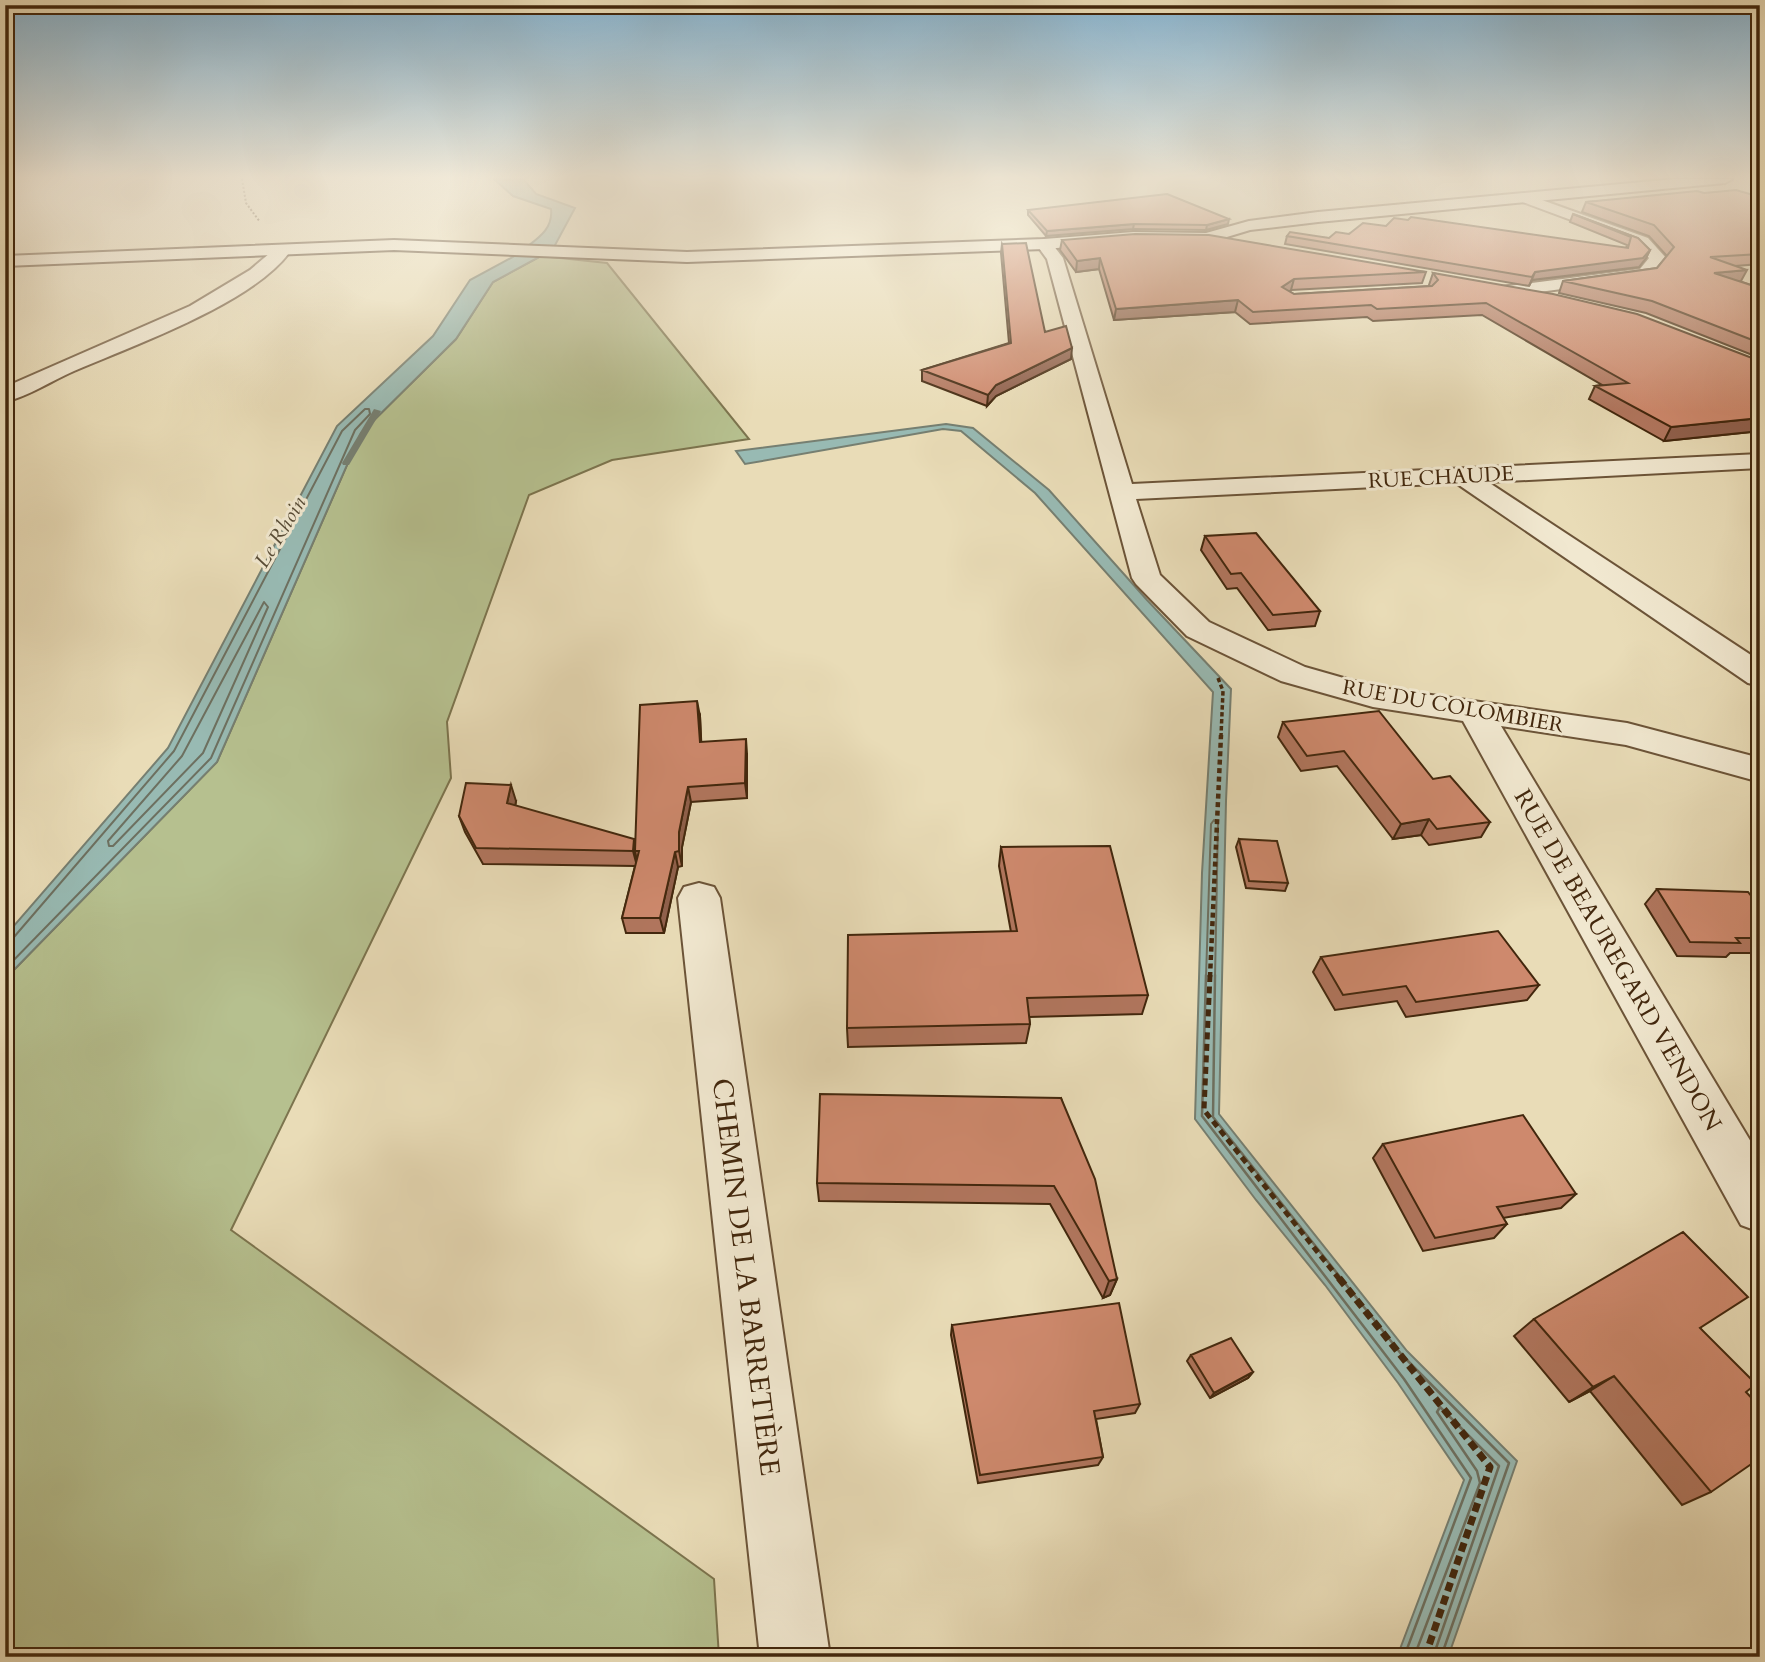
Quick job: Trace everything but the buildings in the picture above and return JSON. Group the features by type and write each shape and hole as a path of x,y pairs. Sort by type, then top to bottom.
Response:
{"street":[{"path":"5,261 118,257"},
{"path":"5,394 90,355 200,310 279,257"},
{"path":"675,257 699,257"},
{"name":"RUE DU COLOMBIER","path":"1054,257 1146,578 1198,629 1293,674 1373,697 1626,734 1760,770"},
{"path":"1574,304 1502,290 1645,274 1657,257"},
{"name":"RUE CHAUDE","path":"1123,492 1760,461"},
{"path":"1462,476 1760,676"},
{"name":"RUE DE BEAUREGARD VENDON","path":"1476,713 1760,1208"},
{"name":"CHEMIN DE LA BARRETIÈRE","path":"699,898 795,1657"}],"path":[{"path":"1198,629 1223,691 1204,1110 1490,1466 1426,1657"}],"green space":[{"path":"540,257 607,263 749,439 612,460 529,495 447,722 451,778 231,1230 714,1579 719,1657 5,1657 5,979 217,762 361,433 456,339 493,282"}],"water":[{"path":"514,257 540,257 493,282 456,339 361,433 217,762 5,979 5,936 168,748 337,426 433,336 470,280"},
{"path":"946,424 973,428 1049,490 1231,689 1219,1114 1407,1351 1517,1461 1448,1657 1397,1657 1464,1480 1398,1383 1325,1285 1195,1119 1202,873 1213,692 1035,493 961,431 943,429 745,464 736,451"}],"waterway":[{"name":"Le Rhoin","path":"346,463 377,411"}]}
